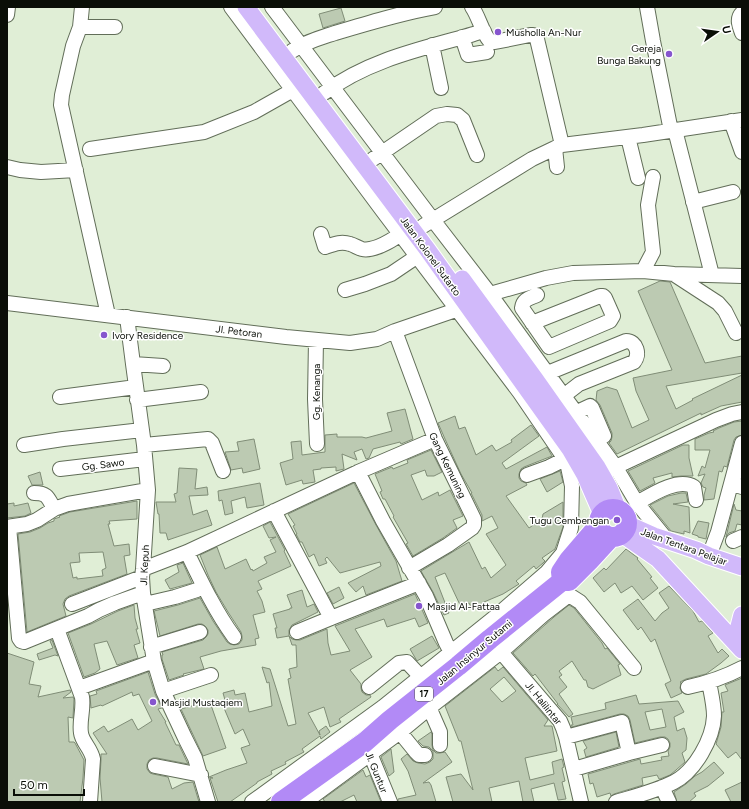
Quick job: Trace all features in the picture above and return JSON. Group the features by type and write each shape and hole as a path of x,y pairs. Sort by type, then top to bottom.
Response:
{"highway":[{"name":"17","path":"559,583 569,581 589,561 610,525"},
{"name":"Jalan Insinyur Sutami","path":"281,802 301,786 368,748 395,726 455,659 497,634 559,583"}],"main road":[{"name":"Jalan Kolonel Sutarto","path":"246,7 298,87 416,227 552,411 608,470 610,525"},
{"name":"Jalan Kolonel Sutarto","path":"260,7 296,48 378,156 416,227 422,253 472,302"},
{"name":"Jalan Kolonel Sutarto","path":"552,411 610,525"},
{"name":"Jalan Tentara Pelajar","path":"610,525 650,534 742,567"},
{"path":"610,525 658,559 739,646"},
{"path":"739,646 737,633 742,615"}],"street":[{"path":"7,15 8,7"},
{"path":"82,7 80,27 73,46 61,101 62,112 108,315"},
{"path":"90,149 204,132 254,112 298,87 231,7"},
{"path":"272,7 296,48 353,27 433,7"},
{"path":"476,7 484,31 488,39 492,42 530,35 533,35 536,39 558,146 557,167"},
{"path":"647,7 673,131 712,275"},
{"path":"742,14 739,17 742,33"},
{"path":"80,27 116,27"},
{"path":"328,90 361,70 378,63 411,51 484,31"},
{"path":"462,38 468,55 487,52"},
{"path":"432,45 441,88"},
{"path":"378,156 436,116 447,114 457,115 463,120 477,155"},
{"path":"321,234 326,247 343,242 362,249 372,249 416,227 532,159 558,146 673,131 736,120 742,152"},
{"path":"628,137 638,178"},
{"path":"7,167 41,172 76,170"},
{"path":"643,271 653,252 648,205 653,177"},
{"path":"693,202 733,192"},
{"path":"345,290 391,274 422,253"},
{"name":"Jl. Petoran","path":"7,303 350,343 377,339 472,302 558,275 588,272 643,271 674,274 742,276"},
{"path":"674,274 718,303 725,311 736,333"},
{"path":"522,308 522,303 526,299 537,295"},
{"path":"532,323 600,296 605,298 613,316 610,321 549,348 535,356"},
{"path":"472,302 502,311 535,356 532,384 552,411 567,462 572,486 571,528 563,553 559,583 580,602 634,668"},
{"path":"502,311 514,302 518,303 549,348"},
{"name":"Jl. Kepuh","path":"127,317 145,452 148,490 143,573 144,599 152,654 163,690 195,758 208,802"},
{"name":"Gang Kemuning","path":"395,331 435,439 474,517 472,528 448,545 409,568"},
{"name":"Gg. Kenanga","path":"316,340 315,399 317,444"},
{"path":"532,384 626,341 633,343 638,354 634,362 579,384 552,411"},
{"path":"133,364 163,366"},
{"path":"60,397 201,392"},
{"path":"552,411 575,413 590,406 604,436"},
{"path":"608,470 716,420 742,412"},
{"path":"575,413 608,470 667,540"},
{"path":"24,445 142,430"},
{"name":"Gg. Sawo","path":"60,469 208,439 212,443 223,471"},
{"path":"72,604 143,573 358,472 435,439"},
{"path":"709,556 718,532 742,443"},
{"path":"527,474 565,459"},
{"path":"734,469 736,470 732,482 733,484 742,487"},
{"path":"358,472 383,521 426,596 446,643 455,659"},
{"path":"637,503 674,485 682,484 694,487 696,500"},
{"path":"148,490 68,504 54,509 37,520 27,524 8,527 10,577 19,638 24,642 88,616 115,603 175,597 197,590"},
{"path":"34,493 44,494 54,509"},
{"path":"274,511 331,618"},
{"path":"186,552 213,604 234,637"},
{"path":"297,632 419,583"},
{"path":"57,629 79,688 82,701 80,724 81,736 92,754 90,802"},
{"path":"79,688 200,632"},
{"path":"252,802 301,786 383,706 426,692 497,634"},
{"name":"Jl. Halilintar","path":"497,634 563,728 581,802"},
{"path":"370,687 400,663 407,662 426,692 440,732 440,745"},
{"path":"688,687 722,678 742,668"},
{"path":"163,690 211,675"},
{"path":"616,802 662,787 675,781 686,773 697,760 708,739 713,724 714,715 709,682"},
{"path":"566,737 622,722 629,753"},
{"path":"395,726 419,755 425,755"},
{"path":"574,769 662,745"},
{"name":"Jl. Guntur","path":"368,748 390,802"},
{"path":"155,766 201,775"},
{"path":"662,787 669,802"}],"building":[{"path":"341,8 345,21 323,28 319,14"},
{"path":"660,281 670,282 705,363 742,356 742,373 666,386 676,409 693,400 692,399 742,375 742,402 721,406 701,415 701,413 617,454 609,443 611,441 612,433 600,405 596,400 597,391 607,387 617,390 632,428 649,420 636,391 633,378 672,370 638,291"},
{"path":"405,409 413,439 401,444 400,442 373,449 369,458 366,459 362,449 354,452 357,460 342,454 344,469 336,471 336,467 313,470 315,482 303,484 302,480 286,485 280,463 293,459 291,442 301,441 302,455 325,452 325,435 337,434 337,437 366,438 392,431 387,413"},
{"path":"455,416 459,429 465,427 476,455 492,445 496,451 512,442 511,440 531,425 539,436 502,463 506,469 547,447 552,456 521,469 519,478 527,485 506,496 529,528 542,519 543,514 563,502 563,527 555,549 542,558 545,561 543,563 536,569 534,566 516,581 519,584 503,594 472,609 469,603 461,607 445,573 435,577 449,613 444,615 421,571 469,542 482,569 485,567 491,578 506,565 486,534 498,528 492,516 482,521 482,515 461,474 438,423"},
{"path":"742,421 742,435 736,437 734,440 727,467 724,466 722,472 719,471 714,499 704,500 706,488 703,487 701,483 705,474 698,476 702,466 705,468 710,450 695,450 695,439 734,422"},
{"path":"254,439 260,469 243,473 242,468 231,470 225,452 239,451 237,442"},
{"path":"683,445 689,445 689,458 693,476 672,477 672,473 653,478 655,483 640,491 628,471"},
{"path":"431,450 442,472 434,476 427,476 425,470 411,475 422,500 438,492 439,496 450,490 463,516 453,520 457,528 413,556 406,544 408,543 393,517 394,516 385,499 383,499 380,492 382,491 375,474 392,467 393,469 408,463 407,460"},
{"path":"179,468 197,469 195,489 207,487 208,495 189,496 193,515 207,510 212,525 168,540 166,533 160,533 159,514 156,502 176,502 174,494 177,493"},
{"path":"560,471 563,482 547,492 540,479"},
{"path":"40,472 43,485 32,485 28,476"},
{"path":"260,483 264,505 247,508 245,497 231,501 233,513 225,515 222,500 219,501 218,491"},
{"path":"354,483 396,561 402,581 366,595 363,586 356,592 348,583 381,566 380,562 340,573 327,557 325,559 327,563 319,566 314,554 309,557 302,542 300,542 293,526 295,525 288,514"},
{"path":"686,493 688,502 673,504 689,507 690,533 684,531 684,534 671,531 650,505 668,496"},
{"path":"137,501 137,519 109,521 110,524 108,524 114,546 129,544 130,555 124,556 127,574 69,596 65,599 63,604 66,616 27,632 18,534 30,532 40,528 54,521 54,519 60,517 59,516 70,512","holes":["103,552 106,568 102,570 103,576 77,579 77,577 73,578 70,563 80,562 79,553"]},
{"path":"14,503 14,506 28,503 31,513 25,516 7,518 7,504"},
{"path":"734,504 736,510 742,511 742,525 737,524 735,531 729,533 726,537"},
{"path":"698,521 709,523 706,539 692,534"},
{"path":"270,522 285,550 284,551 291,566 258,581 262,589 257,591 265,612 253,615 259,638 255,639 256,645 221,651 200,657 204,669 183,674 184,675 169,680 162,659 162,652 203,640 208,634 208,630 202,624 198,624 160,636 154,611 200,598 227,642 234,645 239,644 242,640 241,632 216,592 200,555 217,547 225,569 246,559 251,570 252,569 253,571 267,563 264,557 276,552 270,540 276,537 269,538 263,526"},
{"path":"626,549 638,558 637,559 652,577 650,578 658,588 643,600 632,586 621,593 615,583 604,592 593,578 604,568 606,570"},
{"path":"183,563 192,583 170,589 165,580 179,572 177,565"},
{"path":"669,586 693,611 699,622 702,621 713,633 708,636 718,653 722,649 729,656 706,674 680,682 682,693 671,698 665,684 671,681 655,639 651,642 641,627 638,630 623,610 638,599 655,621 669,608 659,593"},
{"path":"339,587 344,598 333,604 327,593"},
{"path":"302,590 307,607 314,604 318,612 292,625 289,630 289,636 277,638 275,628 277,628 273,614 292,608 287,595"},
{"path":"415,594 428,623 419,627 415,618 387,627 384,619 355,629 372,657 350,670 361,684 362,692 366,695 370,695 371,697 339,719 341,722 330,727 324,707 308,713 320,735 319,731 326,726 330,732 321,739 320,736 302,749 304,752 285,762 286,764 271,771 272,774 257,782 230,802 218,802 210,778 213,778 209,777 247,763 241,748 250,745 243,729 235,734 221,701 225,700 223,693 234,690 235,695 245,693 249,712 272,706 269,682 267,683 262,667 270,669 288,726 296,724 288,679 291,678 289,669 297,667 296,645 292,645 289,636 292,639 300,640 327,629 331,655 350,651 335,626"},
{"path":"134,605 138,629 136,629 140,643 134,645 138,658 117,665 107,641 94,644 100,669 95,673 84,677 68,633"},
{"path":"569,605 574,608 602,643 605,649 607,648 620,664 618,665 621,675 593,689 588,687 586,680 584,680 572,661 559,671 562,675 559,677 567,687 559,694 573,714 569,717 557,704 535,674 533,676 513,653"},
{"path":"432,636 439,648 417,661 410,649"},
{"path":"52,640 58,656 55,655 39,660 37,654 53,648 50,641"},
{"path":"7,653 34,662 29,684 41,686 38,697 70,690 71,692 63,698 73,697 74,699 73,718 68,717 69,742 75,743 84,760 80,802 7,802"},
{"path":"495,667 498,671 503,667 548,720 544,726 552,726 557,751 525,758 530,780 554,774 552,762 562,759 564,767 562,768 565,781 562,782 566,799 558,800 554,783 531,789 534,802 523,802 519,781 489,788 492,802 453,802 446,777 461,774 473,790 461,741 459,741 445,706","holes":["504,677 516,691 502,702 490,689"]},
{"path":"148,672 155,694 162,708 158,709 166,722 176,745 179,745 188,764 153,758 149,760 147,769 150,773 168,777 172,789 184,783 193,782 199,802 102,802 100,778 101,754 107,754 93,733 104,726 108,732 132,719 138,730 152,721 139,694 133,696 132,692 102,706 91,708 90,696 97,694 96,691"},
{"path":"742,678 742,760 736,752 728,758 716,744 721,727 722,712 724,712 721,693 728,691 725,685"},
{"path":"636,695 639,704 678,701 684,712 674,717 677,731 684,728 687,738 686,750 682,753 685,762 670,775 660,779 657,775 642,778 643,785 611,796 610,793 597,797 593,783 590,784 588,774 640,759 641,764 662,760 661,757 669,756 668,751 670,747 668,739 665,737 635,743 630,720 628,716 624,714 572,727 571,717 606,709 605,703","holes":["662,709 666,727 650,730 645,712"]},
{"path":"208,702 209,706 211,705 226,748 203,756 181,709"},
{"path":"431,732 433,750 436,753 445,752 452,762 423,783 429,782 436,802 398,802 398,799 416,795 408,771 401,759 407,754 413,761 418,763 425,764 430,762 433,759 433,751 429,747 423,746 418,741"},
{"path":"616,732 619,747 586,757 584,750 587,748 583,741"},
{"path":"391,749 394,772 389,776 381,757"},
{"path":"714,762 724,773 708,786 694,793 696,796 689,802 677,802 674,792"},
{"path":"363,770 366,777 370,775 381,802 357,802 354,795 340,802 325,802 323,799"},
{"path":"742,782 742,802 731,802 725,790"}],"place":[{"name":"Musholla An-Nur","path":"498,32"},
{"name":"Gereja Bunga Bakung","path":"669,54"},
{"name":"Ivory Residence","path":"104,335"},
{"name":"Tugu Cembengan","path":"617,520"},
{"name":"Masjid Al-Fattaa","path":"419,606"},
{"name":"Masjid Mustaqiem","path":"153,702"}]}
